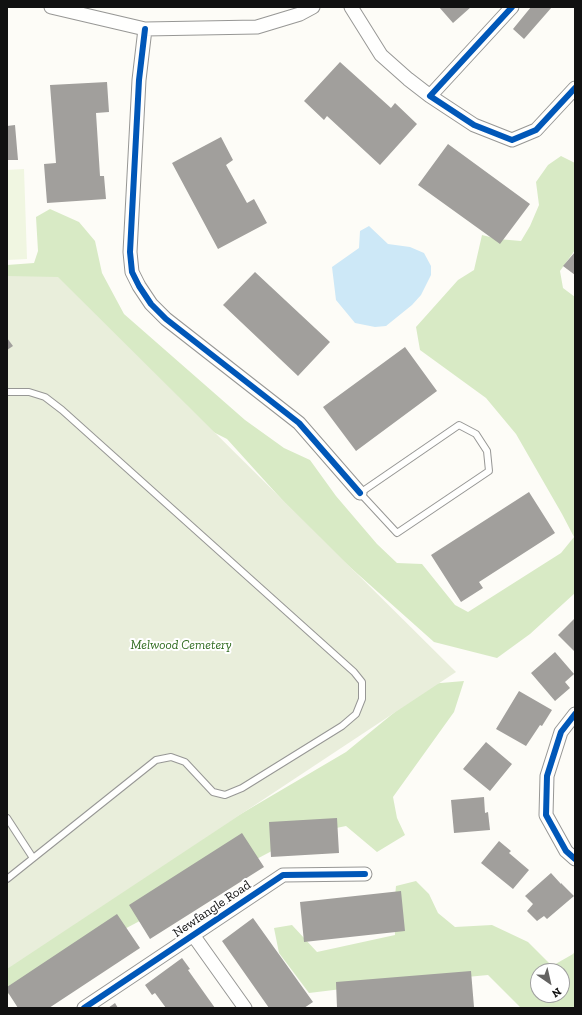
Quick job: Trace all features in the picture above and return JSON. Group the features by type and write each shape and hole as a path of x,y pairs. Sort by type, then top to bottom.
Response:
{"street":[{"path":"51,7 145,29 257,27 300,14 314,7"},
{"path":"352,7 381,54 408,79 430,96 474,124 512,140 536,130 575,88"},
{"path":"430,96 512,7"},
{"path":"145,29 138,80 130,252 132,272 151,304 166,319 299,423 360,493"},
{"path":"575,714 561,732 548,776 546,815 566,851 575,859"},
{"name":"Newfangle Road","path":"84,1008 283,875 366,874"},
{"path":"193,935 245,1008"}],"lane":[{"path":"7,392 30,392 45,397 354,672 362,682 362,699 356,714 342,726 242,788 225,795 214,792 185,762 171,757 156,760 7,879"},
{"path":"459,425 476,434 486,451 489,471 397,532 360,493 459,425"},
{"path":"7,818 33,858"}],"green space":[{"path":"561,156 575,163 575,250 560,271 563,288 575,297 575,593 530,634 497,658 434,642 314,535 227,439 176,413 7,303 7,265 34,263 38,251 36,217 50,209 79,222 95,241 102,273 124,314 245,420 284,448 310,460 336,496 377,544 397,563 422,564 455,605 468,612 561,553 574,537 516,434 486,398 420,350 416,327 458,280 474,270 482,235 498,239 521,241 530,226 539,205 536,182 548,165"},
{"path":"24,169 27,259 7,260 7,170"},
{"name":"Melwood Cemetery","path":"7,276 58,277 456,672 7,969"},
{"path":"464,681 454,712 393,797 397,818 405,835 377,852 346,826 302,835 51,968 7,995 7,937 205,835 346,752 429,684"},
{"path":"416,881 429,894 438,913 455,927 492,925 528,942 549,963 530,963 530,1003 570,1003 570,963 557,963 573,954 575,951 575,1008 521,1008 488,975 309,993 279,953 274,928 292,925 317,952 395,935 394,908 396,886"}],"water":[{"path":"369,226 388,244 410,247 424,253 431,266 431,275 421,295 412,305 386,326 375,327 355,323 336,300 332,267 359,248 360,231"}],"building":[{"path":"439,7 471,7 453,23"},
{"path":"531,7 552,7 524,39 513,29"},
{"path":"340,62 391,108 395,103 417,124 380,165 327,116 324,120 304,101"},
{"path":"107,82 109,112 96,113 100,176 104,176 106,199 47,203 44,164 56,163 50,85"},
{"path":"15,125 18,160 7,160 7,126"},
{"path":"221,137 233,160 226,165 247,203 254,199 267,223 218,249 172,163"},
{"path":"448,144 530,204 500,244 418,185"},
{"path":"575,252 575,275 563,266"},
{"path":"255,272 330,342 298,376 223,305"},
{"path":"7,338 13,346 7,350"},
{"path":"405,347 437,391 356,451 323,407"},
{"path":"529,492 555,533 479,582 483,588 461,602 431,555"},
{"path":"575,618 575,652 558,635"},
{"path":"555,652 574,674 565,682 570,688 555,701 531,673"},
{"path":"519,691 552,710 542,726 540,725 526,746 496,729"},
{"path":"486,742 512,764 490,791 463,769"},
{"path":"484,797 485,813 488,812 490,830 454,833 451,800"},
{"path":"337,818 339,853 271,857 269,822"},
{"path":"242,833 264,867 150,939 129,905"},
{"path":"499,841 511,851 509,853 529,870 513,889 481,863"},
{"path":"551,873 574,896 547,919 544,916 537,921 527,911 533,904 525,896"},
{"path":"401,891 405,931 304,942 300,902"},
{"path":"117,914 140,948 49,1008 18,1008 7,991 7,987"},
{"path":"253,918 313,1002 304,1008 269,1008 222,941"},
{"path":"182,958 190,969 188,970 215,1008 166,1008 155,993 152,995 145,985"},
{"path":"471,971 474,1007 471,1008 337,1008 336,982"},
{"path":"115,1003 118,1008 108,1008"}],"cycle path":[{"path":"512,7 430,96 474,125 512,140 536,130 575,88"},
{"path":"145,29 139,80 130,252 132,272 151,304 166,319 299,423 360,493"},
{"path":"575,714 561,732 547,776 546,815 566,851 575,859"},
{"path":"84,1008 283,875 365,874"}]}
